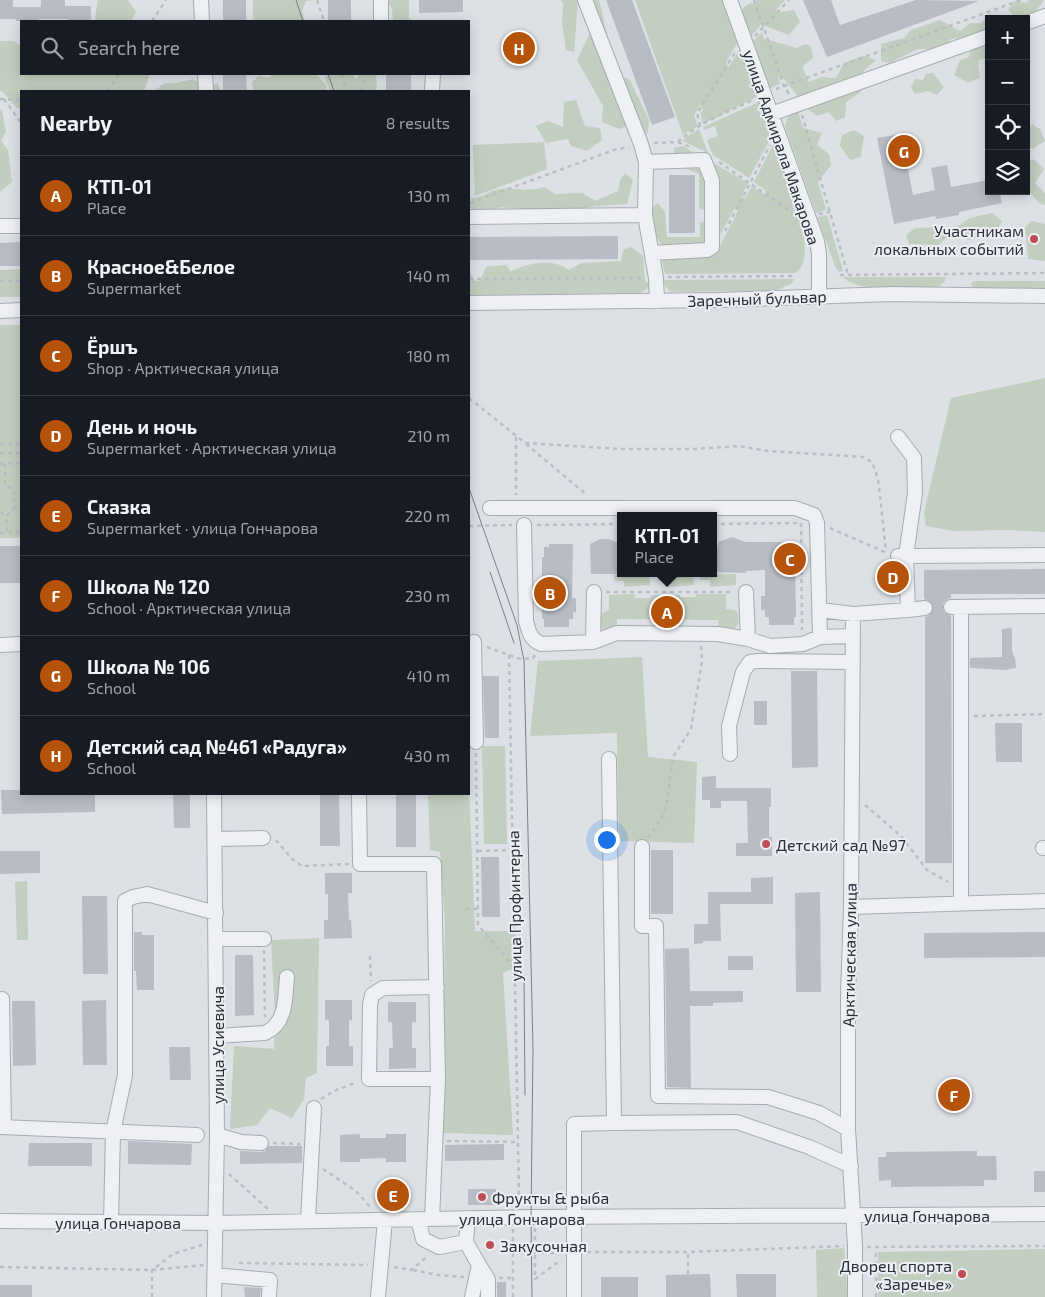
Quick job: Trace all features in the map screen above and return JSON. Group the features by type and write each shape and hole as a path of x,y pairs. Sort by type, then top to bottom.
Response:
{"street":[{"path":"201,0 202,20"},
{"path":"380,0 381,20"},
{"path":"585,0 642,144 646,162 645,215 656,278 657,300"},
{"name":"улица Адмирала Макарова","path":"734,1 771,114 817,241 819,254 819,296"},
{"path":"1030,22 1045,16"},
{"path":"771,114 985,37"},
{"path":"205,75 206,90"},
{"path":"432,75 432,90"},
{"path":"646,162 704,160 712,180 712,247 707,250 652,253"},
{"path":"470,217 645,215"},
{"path":"0,226 20,226"},
{"name":"Заречный бульвар","path":"470,303 718,300 953,294 1045,296"},
{"path":"0,311 20,310"},
{"path":"898,437 914,458 915,494 897,555 908,610"},
{"path":"490,508 795,508 814,515 817,523 820,637"},
{"path":"524,525 526,621 529,634 534,641 541,644 593,642 617,633 718,634 748,639 770,646 802,644 820,637 853,636"},
{"path":"897,555 1045,555"},
{"path":"593,642 594,592"},
{"path":"746,592 748,639"},
{"path":"961,904 961,716 956,607 1045,606"},
{"path":"820,610 853,614 924,608"},
{"name":"Арктическая улица","path":"853,614 848,1130 855,1246 855,1297"},
{"path":"474,642 472,721 476,742"},
{"path":"0,644 20,644"},
{"path":"730,754 729,726 744,672 750,662 853,662"},
{"path":"609,759 614,1123"},
{"name":"улица Усиевича","path":"214,795 217,1163 214,1297"},
{"path":"359,795 360,864 434,864 438,1079 436,1141 423,1239 438,1247 466,1242"},
{"path":"215,839 263,838"},
{"path":"642,847 642,926 656,926 658,1096 768,1097 819,1112 848,1130"},
{"path":"111,1222 113,1132 125,1075 125,901 147,894 216,913"},
{"path":"851,907 1045,902"},
{"path":"216,939 264,939"},
{"path":"217,1036 265,1034 272,1030 280,1021 284,1010 287,977"},
{"path":"437,987 383,988 372,995 370,1005 369,1079 438,1079"},
{"path":"2,999 2,1127 197,1135"},
{"path":"308,1221 314,1108"},
{"path":"574,1297 572,1252 574,1124 737,1122 809,1147 851,1166"},
{"path":"217,1135 241,1142 261,1143"},
{"name":"улица Гончарова","path":"0,1221 216,1223 468,1218 1045,1214"},
{"path":"468,1218 466,1242 477,1271 472,1297"},
{"path":"378,1297 385,1220"},
{"path":"477,1271 488,1279 488,1297"},
{"path":"214,1276 270,1280 269,1297"}],"path":[{"path":"153,20 166,0"},
{"path":"317,0 324,20"},
{"path":"754,0 784,86 800,110 848,275"},
{"path":"771,91 1021,0"},
{"path":"108,90 117,75"},
{"path":"341,75 347,90"},
{"path":"362,90 365,75"},
{"path":"678,142 685,135 700,126 758,98"},
{"path":"0,99 20,100"},
{"path":"4,100 20,122"},
{"path":"712,247 718,244 777,130"},
{"path":"840,275 1045,273"},
{"path":"470,279 796,276"},
{"path":"0,281 20,281"},
{"path":"470,399 526,443 577,488 605,507"},
{"path":"516,437 516,508"},
{"path":"526,443 622,449 694,449 739,446 768,452 863,457 872,462 878,478 897,555"},
{"path":"0,444 20,444"},
{"path":"0,453 20,453"},
{"path":"0,464 20,463"},
{"path":"5,464 5,484"},
{"path":"0,488 5,484"},
{"path":"5,484 14,490 14,508"},
{"path":"7,532 6,516 20,503"},
{"path":"0,512 6,516"},
{"path":"801,523 802,644"},
{"path":"470,526 617,524"},
{"path":"0,533 20,532"},
{"path":"594,592 746,592"},
{"path":"642,847 664,813 673,757 691,730 702,661 700,633"},
{"path":"474,642 523,659 533,658 541,644"},
{"name":"улица Профинтерна","path":"509,655 519,1158 519,1196 516,1218"},
{"path":"961,716 1045,714"},
{"path":"476,742 478,925 515,968"},
{"path":"851,792 901,836 928,870 946,881 962,883"},
{"path":"263,838 276,840 292,859 302,866 360,864"},
{"path":"478,851 513,850"},
{"path":"465,909 478,910"},
{"path":"264,939 265,1034"},
{"path":"370,956 372,995"},
{"path":"314,1108 322,1099 334,1091 369,1079"},
{"path":"436,1141 518,1142"},
{"path":"261,1143 312,1149 323,1169 356,1191 373,1210"},
{"path":"217,1163 270,1211"},
{"path":"513,1297 512,1230 516,1218"},
{"path":"536,1218 535,1280 572,1252"},
{"path":"152,1297 152,1270 173,1254 215,1241"},
{"path":"513,1253 688,1252 830,1246 876,1248 1045,1246"},
{"path":"876,1248 876,1297"},
{"path":"688,1252 688,1274"},
{"path":"411,1270 438,1276 477,1271"}],"green space":[{"path":"98,0 127,0 136,11 132,20 97,20 95,18"},
{"path":"253,0 314,0 306,1 302,11 305,20 253,20"},
{"path":"387,0 409,0 409,18 412,20 393,20 392,9"},
{"path":"561,0 578,0 574,52 566,50 562,23 563,4"},
{"path":"591,0 599,0 607,34 596,40 609,70 630,80 649,120 648,133 637,134 631,125 619,129 602,122 603,106 577,60 590,33 584,20"},
{"path":"635,0 723,0 738,42 726,62 728,68 740,49 757,97 702,124 701,113 703,110 700,105 694,115 698,126 683,135"},
{"path":"756,0 785,0 776,10 779,12 794,10 800,22 789,35 760,24 751,36 742,11 744,7 752,2 753,4 757,2"},
{"path":"1029,0 1044,0 1036,11 1026,15 1013,15 1008,10 1015,1 1026,3"},
{"path":"985,19 985,31 972,36 951,39 943,49 918,49 889,63 881,61 881,44 904,38 911,30 940,20 960,31 970,23 981,23"},
{"path":"762,32 764,39 797,48 805,44 811,46 813,58 802,67 809,82 821,77 836,78 844,63 864,56 876,60 859,75 861,92 846,102 845,117 836,121 829,112 817,116 799,103 796,94 783,78 778,75 780,84 770,88 753,41"},
{"path":"980,38 985,42 985,60 983,58 978,61 980,78 968,83 954,75 960,60 969,57 970,47"},
{"path":"0,41 13,41 20,45 20,75 150,75 144,90 20,90 20,109 0,91"},
{"path":"933,73 944,87 937,95 928,91 915,94 911,87 915,79 923,80 926,74"},
{"path":"273,75 317,75 326,85 327,90 253,90 252,83 258,76 269,78"},
{"path":"326,75 354,75 356,79 359,75 376,75 377,87 376,90 330,90"},
{"path":"193,79 207,87 218,83 221,90 155,90 165,83 176,83"},
{"path":"576,100 585,126 600,128 602,140 587,151 571,146 568,139 546,143 536,126 548,121 563,127 564,102"},
{"path":"759,102 772,136 749,178 713,155 707,140 718,136 715,126 704,130 703,127"},
{"path":"0,109 6,132 1,141 8,150 12,182 0,192"},
{"path":"798,111 803,128 822,133 817,145 829,154 831,165 818,182 826,210 816,213 785,127 789,116"},
{"path":"1032,124 1040,129 1045,141 1032,149 1030,147 1030,127"},
{"path":"699,129 708,153 683,141"},
{"path":"854,130 864,136 861,157 850,160 840,146 842,135"},
{"path":"544,142 547,169 475,196 473,145"},
{"path":"774,143 797,206 798,218 801,220 805,248 803,263 800,269 795,273 665,274 661,256 663,248 657,237 649,210 658,203 665,212 667,237 700,237 700,222 716,221 709,160 748,183 741,197 745,198 752,186 767,196 765,190 754,182","holes":["736,206 738,211 720,246 714,251 714,255 683,255 716,242"]},
{"path":"683,146 692,152 706,168 707,211 699,208 699,174 674,164 674,148"},
{"path":"1034,159 1044,169 1035,183 1045,193 1045,205 1039,203 1030,192 1030,161"},
{"path":"625,173 633,180 627,204 594,206 554,216 528,210 500,207 488,212 470,208 471,198 496,190 506,189 533,190 544,187 555,194 582,193 595,201 618,191 620,180"},
{"path":"992,213 1002,221 994,234 969,240 958,236 958,226 970,218"},
{"path":"827,215 843,271 839,272 817,217"},
{"path":"1031,221 1045,224 1045,261 1028,259 1025,227"},
{"path":"941,227 947,237 939,245 909,244 906,235 915,228"},
{"path":"631,247 643,256 645,282 650,282 647,289 640,293 470,295 470,273 475,281 480,281 486,267 506,265 511,271 533,264 548,262 569,270 582,263 621,261 623,250"},
{"path":"20,269 20,297 0,297 0,270"},
{"path":"843,277 946,277 945,281 938,287 888,289 862,286"},
{"path":"794,279 791,284 774,291 676,292 669,291 662,280"},
{"path":"976,281 1045,281 1045,291 974,289 971,283"},
{"path":"0,325 20,325 20,538 0,538"},
{"path":"1045,378 1045,532 1007,530 954,531 926,526 924,512 951,398"},
{"path":"736,574 736,585 710,587 710,580 700,580 700,577 717,577 717,575"},
{"path":"614,575 617,575 617,577 650,577 650,585 624,587 624,581 615,581"},
{"path":"658,577 693,577 694,585 667,587 667,581 658,581"},
{"path":"635,594 635,598 650,598 651,595 696,597 696,594 726,594 726,609 735,610 738,614 739,623 734,630 719,628 718,620 617,619 617,631 606,632 599,623 599,620 602,614 609,610 609,595"},
{"path":"642,657 648,757 697,762 694,843 619,841 617,733 530,736 538,661"},
{"path":"482,746 505,746 507,844 484,844"},
{"path":"428,795 469,795 475,931 514,931 515,968 503,973 513,1135 443,1133 445,922 440,852 430,850"},
{"path":"27,881 28,940 17,940 15,882"},
{"path":"319,938 317,1073 306,1078 304,1099 292,1118 270,1108 257,1125 230,1129 234,1046 274,1049 275,1015 271,940"},
{"path":"844,1248 847,1297 817,1297 816,1250"},
{"name":"Дворец спорта «Заречье»","path":"1045,1249 1045,1297 878,1297 878,1252"}],"building":[{"path":"0,0 13,0 13,7 41,7 41,0 65,0 65,6 91,6 91,20 39,19 16,21 16,19 0,19"},
{"path":"223,0 246,0 246,20 223,20"},
{"path":"328,0 351,0 351,20 328,20"},
{"path":"419,0 463,0 463,12 419,13"},
{"path":"606,0 632,0 675,117 652,125"},
{"path":"803,0 831,0 840,25 916,0 979,1 827,57"},
{"path":"223,75 246,75 247,90 223,90"},
{"path":"386,75 411,75 411,90 386,90"},
{"path":"901,134 913,195 935,190 931,168 947,165 951,187 985,181 985,195 1000,195 1002,203 959,212 959,215 936,219 935,216 894,224 877,138"},
{"path":"669,175 695,175 695,233 669,233"},
{"path":"618,236 618,259 470,260 470,237"},
{"path":"20,242 20,266 0,266 0,243"},
{"path":"732,537 745,542 787,542 787,545 793,545 793,556 795,556 796,617 794,617 794,625 769,625 769,617 765,617 765,610 761,610 761,596 765,596 765,570 746,571 746,573 717,572 718,542"},
{"path":"600,539 608,539 617,543 617,574 591,574 590,544"},
{"path":"549,544 573,544 572,598 576,598 576,612 573,612 573,619 569,619 569,627 544,627 544,619 542,619 542,557 544,557 544,547 549,547"},
{"path":"0,546 20,546 20,583 0,583"},
{"path":"888,566 895,568 895,582 883,582 883,568"},
{"path":"1045,569 1045,594 951,594 951,598 943,603 944,612 951,616 952,863 925,863 925,617 931,615 934,607 932,602 924,599 924,570"},
{"path":"1012,628 1012,650 1016,668 1004,670 970,668 970,658 1002,657 1002,629"},
{"path":"791,671 817,671 818,767 792,768"},
{"path":"483,676 499,676 499,738 485,738"},
{"path":"754,701 767,701 767,725 754,725"},
{"path":"995,723 1022,723 1022,762 996,762"},
{"path":"716,776 716,788 771,788 769,837 772,837 772,856 736,856 736,843 748,843 747,801 721,801 721,808 710,808 710,800 702,800 702,777"},
{"path":"1,790 20,790 20,795 95,795 95,812 2,814"},
{"path":"173,795 190,795 190,828 174,828"},
{"path":"320,795 339,795 340,846 320,846"},
{"path":"396,795 416,795 416,847 396,847"},
{"path":"651,850 673,850 673,914 651,914"},
{"path":"0,851 40,851 40,873 0,874"},
{"path":"481,857 499,857 500,917 482,917"},
{"path":"325,873 352,873 352,893 348,893 352,938 324,939 324,920 328,920 328,894 325,894"},
{"path":"773,877 773,904 720,904 721,941 703,941 703,943 694,944 694,924 708,924 708,892 751,892 751,878"},
{"path":"820,892 821,992 796,992 795,893"},
{"path":"82,896 107,896 108,974 83,974"},
{"path":"134,932 142,932 142,935 154,935 154,990 137,990 136,971 134,971"},
{"path":"1045,932 1045,957 924,958 924,933"},
{"path":"689,948 690,991 743,991 743,1002 713,1003 713,1006 690,1006 691,1088 667,1087 665,949"},
{"path":"235,955 253,955 254,1015 235,1016"},
{"path":"728,956 753,956 753,970 728,970"},
{"path":"106,1000 107,1065 83,1065 82,1001"},
{"path":"325,1000 352,1000 352,1020 349,1020 349,1046 353,1046 353,1066 326,1066 326,1046 329,1046 329,1020 325,1020"},
{"path":"12,1001 35,1001 36,1065 13,1066"},
{"path":"388,1002 416,1002 416,1022 412,1022 412,1048 416,1048 416,1068 389,1069 389,1048 393,1048 392,1022 388,1022"},
{"path":"169,1047 190,1047 191,1080 170,1080"},
{"path":"360,1134 360,1138 386,1138 386,1134 406,1134 406,1162 386,1162 386,1158 360,1159 360,1162 340,1162 340,1135"},
{"path":"128,1141 192,1144 191,1165 128,1164"},
{"path":"29,1143 92,1143 92,1166 28,1166"},
{"path":"504,1144 504,1160 445,1161 445,1145"},
{"path":"269,1146 302,1146 302,1163 240,1164 240,1151 261,1152 265,1151"},
{"path":"977,1151 977,1156 996,1156 997,1180 984,1180 984,1186 891,1187 891,1180 879,1181 878,1157 886,1157 886,1152"},
{"path":"1034,1171 1045,1171 1045,1192 1034,1192"},
{"path":"406,1183 406,1206 381,1206 381,1184"},
{"name":"Фрукты & рыба","path":"468,1189 496,1189 496,1205 468,1205"},
{"path":"710,1274 711,1297 666,1297 666,1275"},
{"path":"736,1274 776,1274 776,1297 737,1297"},
{"path":"601,1277 638,1277 638,1297 601,1297"},
{"path":"497,1282 506,1282 506,1297 497,1297"},
{"path":"0,1285 32,1285 32,1297 0,1297"},
{"path":"244,1287 261,1288 260,1297 245,1297"}],"tunnel":[{"path":"925,608 951,607"}],"tram line":[{"path":"296,0 303,20"},
{"path":"328,75 334,90"},
{"path":"470,491 517,625 524,661 533,1048 532,1297"},
{"path":"490,572 514,643"},
{"path":"524,975 525,1095"}],"place":[{"name":"Детский сад №461 «Радуга»","path":"519,48"},
{"name":"Школа № 106","path":"904,151"},
{"name":"Участникам локальных событий","path":"1034,239"},
{"name":"Ёршъ","path":"790,559"},
{"name":"День и ночь","path":"893,577"},
{"name":"Красное&Белое","path":"550,593"},
{"name":"КТП-01","path":"667,612"},
{"name":"Детский сад №97","path":"766,844"},
{"name":"Школа № 120","path":"954,1095"},
{"name":"Сказка","path":"393,1195"},
{"name":"Фрукты & рыба","path":"482,1197"},
{"name":"Закусочная","path":"490,1245"},
{"name":"Дворец спорта «Заречье»","path":"962,1274"}]}
